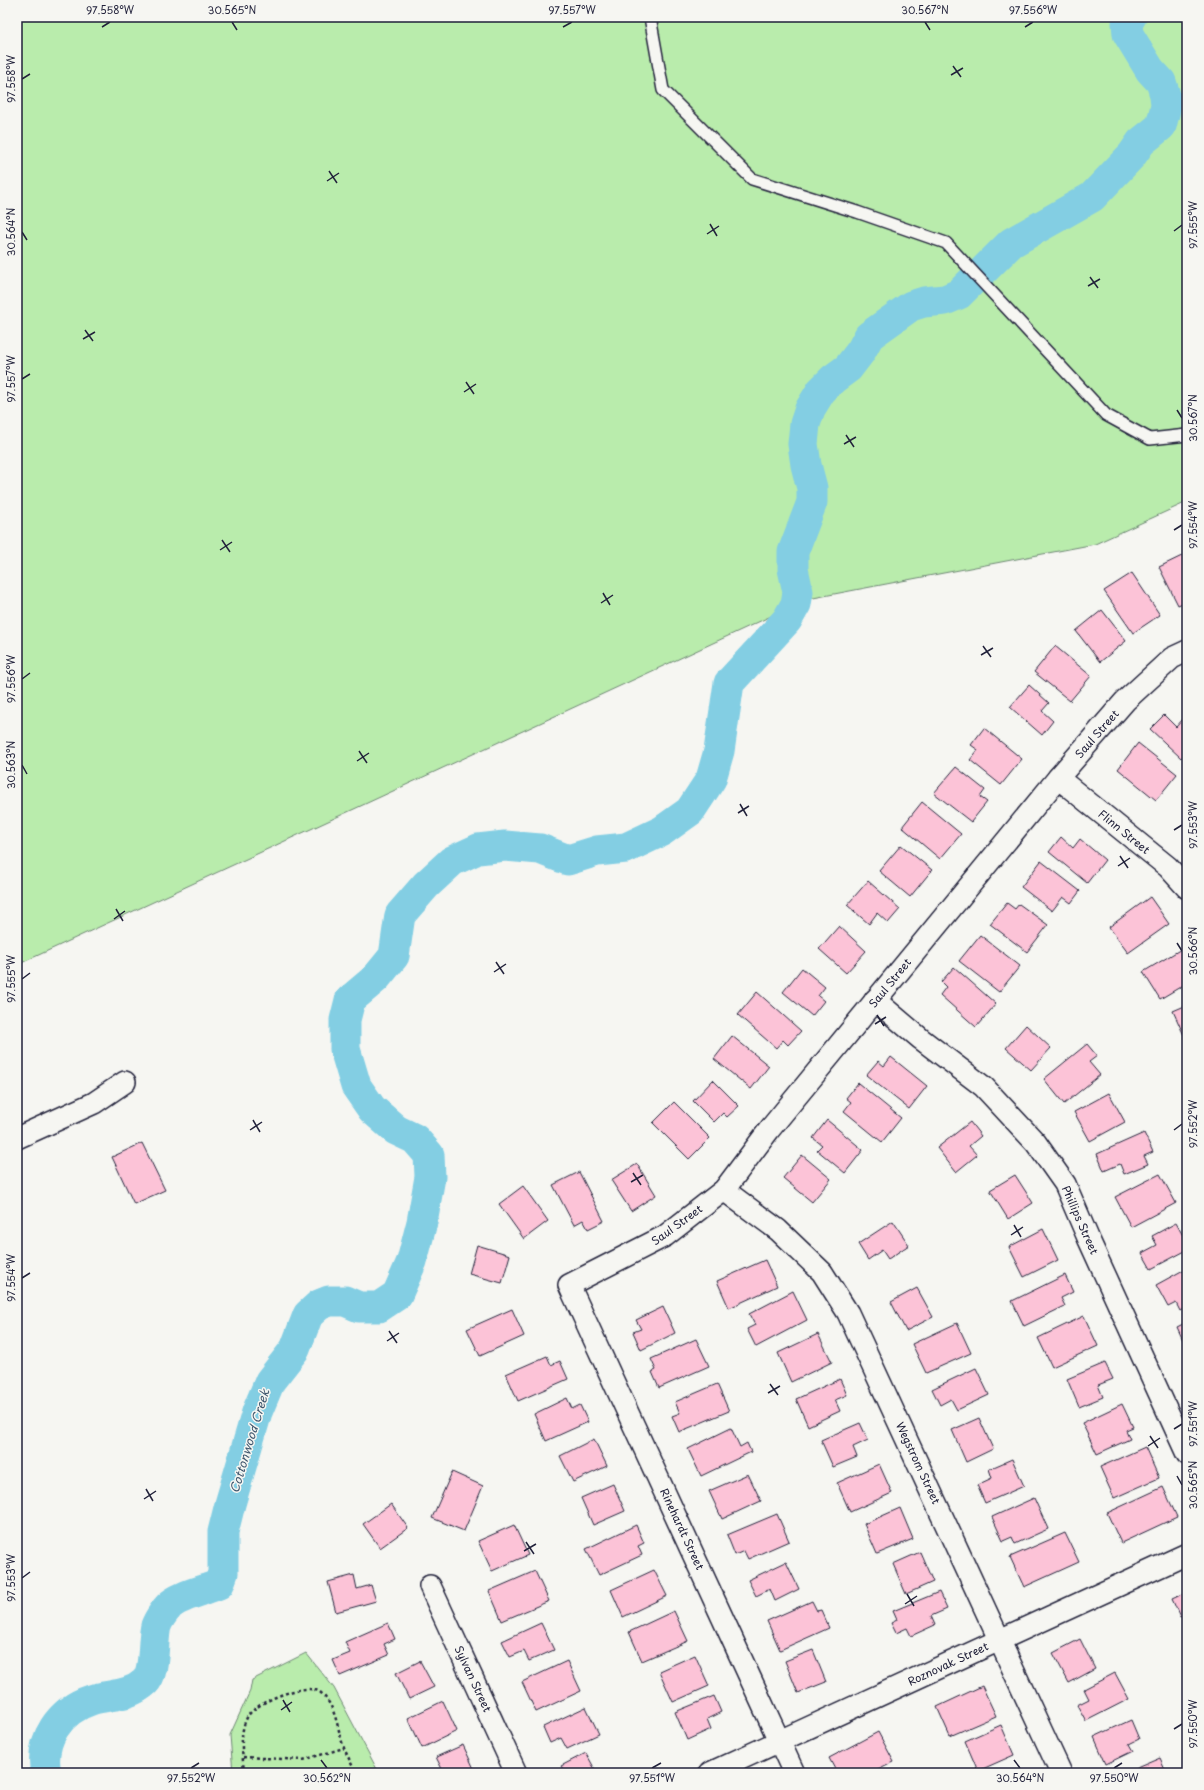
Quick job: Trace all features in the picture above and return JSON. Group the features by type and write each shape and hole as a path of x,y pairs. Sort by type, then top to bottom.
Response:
{"street":[{"name":"Saul Street","path":"570,1285 665,1236 724,1190 769,1130 1058,778 1126,701 1172,658 1187,651"},
{"name":"Flinn Street","path":"1058,778 1168,867 1187,888"},
{"name":"Phillips Street","path":"875,1000 921,1039 984,1087 1036,1143 1065,1184 1187,1454"},
{"path":"17,1138 94,1103 125,1082"},
{"name":"Wegstrom Street","path":"724,1190 778,1230 822,1272 848,1313 1061,1773"},
{"name":"Rinehardt Street","path":"570,1285 794,1773"},
{"name":"Roznovak Street","path":"710,1773 1187,1554"},
{"name":"Sylvan Street","path":"430,1586 516,1773"}],"lane":[{"path":"650,17 664,90 752,179 857,212 946,243 1106,415 1150,439 1187,435"}],"path":[{"path":"244,1773 242,1735 248,1716 265,1702 302,1688 314,1688 330,1703 336,1717 344,1748 356,1773"},
{"path":"243,1757 303,1760 344,1748"}],"green space":[{"path":"17,17 1187,17 1187,502 1095,544 808,599 17,965"},
{"path":"306,1653 334,1688 379,1773 233,1773 230,1735 250,1691 252,1680"}],"building":[{"path":"1186,554 1187,601 1178,605 1159,567"},
{"path":"1132,573 1160,615 1133,633 1104,591"},
{"path":"1102,610 1126,641 1100,662 1076,631"},
{"path":"1055,646 1091,676 1070,701 1034,672"},
{"path":"1029,685 1049,703 1042,711 1053,721 1042,735 1010,707"},
{"path":"1164,715 1176,727 1183,719 1187,723 1187,752 1181,758 1150,729"},
{"path":"984,728 1022,759 1001,785 970,760 978,750 971,745"},
{"path":"1138,743 1177,774 1156,800 1118,769"},
{"path":"956,767 985,790 980,797 987,802 971,822 934,793"},
{"path":"922,802 961,834 940,859 902,827"},
{"path":"1061,837 1073,848 1080,839 1105,860 1087,883 1049,852"},
{"path":"901,845 932,870 910,897 879,871"},
{"path":"1041,861 1080,891 1071,903 1063,897 1052,911 1021,887"},
{"path":"868,881 900,909 888,923 877,913 869,924 847,905"},
{"path":"1150,897 1169,924 1128,953 1109,927"},
{"path":"1007,903 1015,909 1019,904 1048,925 1027,952 990,924"},
{"path":"839,926 866,951 846,973 819,949"},
{"path":"980,935 1020,966 999,992 959,961"},
{"path":"1183,948 1187,955 1187,983 1160,999 1143,972"},
{"path":"954,967 996,1004 976,1027 940,995 946,987 941,982"},
{"path":"802,968 825,987 818,996 824,1001 812,1016 783,992"},
{"path":"757,992 801,1031 788,1045 783,1040 776,1048 738,1015"},
{"path":"1187,1005 1187,1042 1173,1011"},
{"path":"1026,1025 1051,1048 1031,1070 1006,1048"},
{"path":"732,1036 769,1066 751,1089 714,1059"},
{"path":"1087,1044 1097,1056 1089,1062 1100,1075 1064,1104 1044,1079"},
{"path":"891,1057 927,1086 909,1109 866,1075 878,1061 884,1066"},
{"path":"713,1080 739,1106 727,1117 723,1113 714,1122 693,1101"},
{"path":"858,1083 901,1118 882,1142 844,1111 851,1102 846,1098"},
{"path":"1109,1093 1125,1122 1090,1141 1074,1112"},
{"path":"674,1102 710,1138 689,1159 653,1123"},
{"path":"827,1120 863,1150 845,1173 817,1150 822,1145 813,1138"},
{"path":"970,1122 981,1136 969,1146 977,1155 956,1172 937,1148"},
{"path":"1144,1133 1153,1152 1144,1156 1148,1164 1124,1174 1120,1164 1104,1171 1097,1154"},
{"path":"142,1143 165,1190 134,1204 112,1157"},
{"path":"802,1155 831,1179 812,1202 783,1178"},
{"path":"637,1164 656,1195 631,1211 611,1180"},
{"path":"579,1172 604,1221 588,1229 583,1220 574,1225 553,1185"},
{"path":"1160,1174 1176,1203 1131,1227 1115,1197"},
{"path":"1015,1175 1033,1203 1008,1219 990,1190"},
{"path":"523,1186 548,1221 524,1239 499,1204"},
{"path":"893,1221 909,1245 888,1259 882,1250 868,1260 858,1244"},
{"path":"1176,1223 1187,1243 1187,1250 1151,1269 1142,1253 1157,1245 1152,1236"},
{"path":"1043,1229 1058,1260 1024,1277 1009,1247"},
{"path":"477,1245 510,1255 502,1283 469,1274"},
{"path":"765,1260 777,1286 729,1308 717,1281"},
{"path":"1187,1268 1187,1307 1180,1311 1176,1303 1168,1307 1156,1285"},
{"path":"1065,1275 1073,1292 1061,1298 1065,1306 1024,1326 1012,1301"},
{"path":"917,1288 933,1317 906,1331 891,1302"},
{"path":"793,1291 807,1320 756,1347 747,1329 755,1325 749,1314"},
{"path":"663,1307 675,1333 641,1350 633,1332 641,1329 636,1320"},
{"path":"512,1309 524,1336 480,1356 467,1329"},
{"path":"1084,1316 1098,1346 1052,1367 1038,1338"},
{"path":"1187,1322 1187,1349 1177,1327"},
{"path":"957,1323 971,1353 926,1373 912,1344"},
{"path":"818,1334 832,1362 791,1382 778,1353"},
{"path":"696,1339 709,1366 659,1388 652,1372 656,1370 651,1359"},
{"path":"547,1356 551,1365 560,1361 568,1379 518,1401 506,1374"},
{"path":"1105,1363 1113,1379 1098,1385 1103,1397 1079,1407 1067,1379"},
{"path":"976,1368 989,1395 957,1410 951,1399 940,1405 932,1389"},
{"path":"840,1379 847,1395 835,1400 840,1411 808,1426 796,1399"},
{"path":"717,1384 729,1411 679,1432 672,1416 680,1413 675,1402"},
{"path":"567,1398 572,1409 580,1405 588,1422 546,1441 534,1414"},
{"path":"1122,1404 1133,1427 1126,1430 1130,1439 1097,1454 1082,1423"},
{"path":"979,1418 993,1449 966,1462 952,1430"},
{"path":"860,1423 868,1440 853,1447 857,1457 833,1467 821,1440"},
{"path":"731,1428 740,1447 747,1443 751,1452 701,1476 688,1449"},
{"path":"594,1439 607,1466 573,1482 560,1456"},
{"path":"1145,1447 1159,1478 1114,1498 1100,1467"},
{"path":"1012,1459 1024,1486 985,1503 977,1485 992,1478 989,1469"},
{"path":"879,1464 892,1493 850,1512 837,1483"},
{"path":"452,1472 483,1486 464,1531 432,1518"},
{"path":"748,1474 761,1501 722,1519 709,1491"},
{"path":"613,1484 625,1511 593,1525 581,1498"},
{"path":"1163,1487 1177,1517 1121,1543 1107,1513"},
{"path":"1034,1498 1048,1529 1015,1544 1012,1537 1003,1541 992,1517"},
{"path":"391,1504 408,1528 380,1548 363,1524"},
{"path":"900,1508 913,1539 877,1554 864,1524"},
{"path":"777,1514 789,1541 748,1559 744,1551 735,1555 727,1535"},
{"path":"514,1525 528,1555 492,1571 478,1541"},
{"path":"636,1525 644,1543 638,1546 642,1555 599,1575 586,1549"},
{"path":"1065,1533 1079,1562 1024,1587 1010,1557"},
{"path":"920,1552 933,1582 906,1594 893,1564"},
{"path":"786,1562 799,1589 775,1601 770,1589 756,1596 748,1580"},
{"path":"654,1570 667,1596 623,1617 611,1590"},
{"path":"535,1571 549,1601 502,1621 489,1591"},
{"path":"354,1575 357,1589 371,1585 376,1601 336,1612 328,1582"},
{"path":"939,1592 947,1609 931,1616 935,1625 911,1636 907,1628 896,1633 891,1623 897,1620 893,1611"},
{"path":"1187,1592 1187,1614 1180,1617 1172,1599"},
{"path":"812,1601 817,1611 821,1610 829,1628 780,1650 767,1621"},
{"path":"674,1611 688,1641 642,1661 629,1632"},
{"path":"388,1623 395,1639 384,1644 389,1655 340,1676 333,1660 350,1653 345,1642"},
{"path":"541,1623 554,1650 529,1661 524,1651 510,1657 502,1641"},
{"path":"1080,1639 1095,1669 1069,1683 1053,1653"},
{"path":"813,1650 826,1682 798,1693 785,1661"},
{"path":"695,1655 709,1686 673,1702 659,1671"},
{"path":"420,1661 434,1687 409,1699 396,1673"},
{"path":"567,1661 581,1691 536,1712 522,1682"},
{"path":"1115,1673 1129,1699 1086,1721 1077,1705 1089,1699 1084,1689"},
{"path":"982,1686 996,1716 950,1736 937,1707"},
{"path":"714,1696 721,1712 707,1719 711,1729 687,1740 675,1712"},
{"path":"443,1701 457,1731 422,1748 408,1718"},
{"path":"586,1707 599,1734 567,1749 561,1738 550,1743 543,1727"},
{"path":"1131,1720 1139,1739 1129,1744 1133,1751 1106,1764 1094,1737"},
{"path":"1001,1725 1014,1755 978,1771 965,1741"},
{"path":"878,1732 894,1762 872,1773 837,1773 829,1758"},
{"path":"463,1745 476,1773 444,1773 436,1757"},
{"path":"586,1753 597,1773 565,1773 561,1766"},
{"path":"1160,1758 1167,1773 1125,1773"}],"waterway":[{"name":"Cottonwood Creek","path":"984,270 1011,243 1092,197 1132,155 1141,142 1161,126 1166,106 1165,95 1161,82 1150,70 1128,34 1127,23 1131,17"},
{"name":"Cottonwood Creek","path":"46,1773 46,1749 49,1738 61,1719 70,1711 91,1700 126,1693 139,1687 145,1682 151,1671 156,1626 169,1606 179,1599 219,1584 223,1573 223,1532 257,1412 270,1381 295,1349 308,1315 319,1305 329,1301 345,1301 359,1307 379,1307 397,1295 412,1261 422,1222 430,1177 429,1155 415,1139 396,1130 372,1109 356,1086 345,1049 345,1020 350,1000 376,978 394,956 400,915 426,885 452,861 478,849 505,846 540,849 568,860 597,851 626,848 662,831 690,811 711,779 719,751 729,683 787,620 796,604 798,592 793,569 793,552 812,502 812,488 806,465 803,444 805,424 810,409 821,391 833,379 848,368 861,351 869,336 911,306 924,302 945,300 959,294 971,282"}]}
